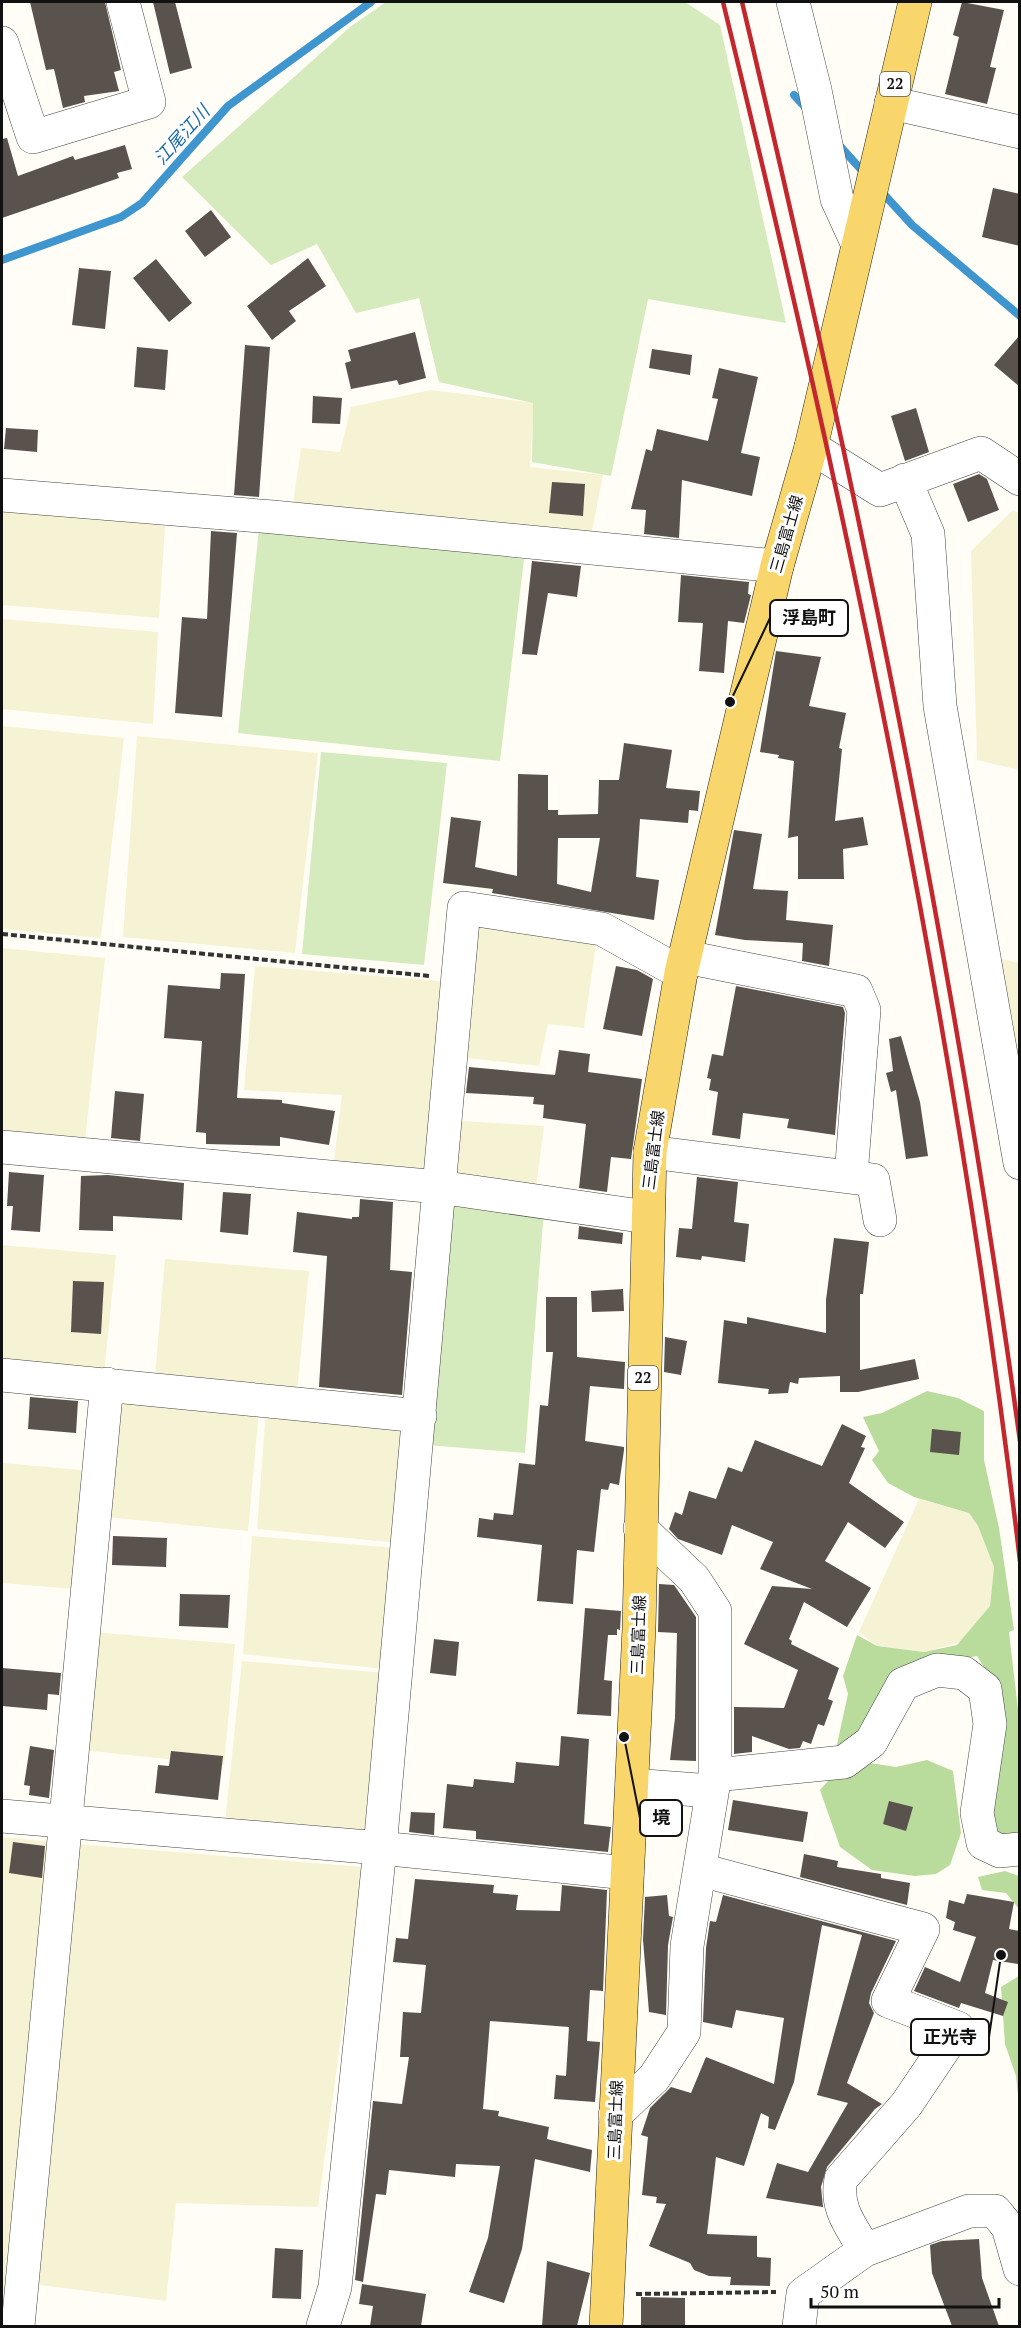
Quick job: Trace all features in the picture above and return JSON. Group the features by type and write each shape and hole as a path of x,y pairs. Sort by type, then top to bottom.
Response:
{"main road":[{"name":"三島富士線","path":"606,2326 632,1785 650,1152 683,965 777,566 811,447 915,2"}],"street":[{"path":"2,43 33,137 149,102 123,2"},
{"path":"793,2 819,108 837,199 858,245"},
{"path":"891,103 1020,132"},
{"path":"811,447 880,490 981,453 1020,479"},
{"path":"905,480 928,534 940,706 1020,1163"},
{"path":"2,495 273,517 777,566"},
{"path":"323,2326 335,2287 380,1848 464,908 602,929 683,965 856,991 864,1010 851,1176"},
{"path":"2,1148 439,1187 647,1217"},
{"path":"650,1152 873,1180 880,1220"},
{"path":"2,1375 420,1416"},
{"path":"18,2326 107,1384"},
{"path":"615,2115 654,2078 684,2032 687,1946 701,1870 713,1783 715,1611 694,1579 640,1528"},
{"path":"632,1785 713,1783 844,1762 871,1742 903,1684 937,1670 964,1673 985,1689 990,1724 977,1813 983,1843 1010,1850"},
{"path":"2,1816 380,1848 627,1873"},
{"path":"701,1870 923,1929 888,2001 958,2028 906,2105 841,2179 838,2195 842,2211 865,2250"},
{"path":"799,2326 803,2294 865,2250 969,2211 995,2211 1008,2227 1020,2269"}],"path":[{"path":"2,934 457,979"},
{"path":"608,2294 803,2294"}],"shaded area":[{"path":"431,390 534,403 530,467 603,475 591,536 292,511 301,448 340,452 351,407"},
{"path":"2,507 165,526 159,618 2,605"},
{"path":"1013,510 1020,514 1019,770 977,760 971,551"},
{"path":"2,619 158,632 153,724 2,709"},
{"path":"2,726 124,738 101,938 2,929"},
{"path":"137,736 318,753 295,953 123,937"},
{"path":"467,914 598,931 584,1028 548,1024 539,1066 459,1057"},
{"path":"2,948 105,958 83,1158 2,1150"},
{"path":"999,958 1019,963 1019,1056"},
{"path":"255,966 452,982 432,1179 333,1169 342,1095 244,1090"},
{"path":"448,1120 544,1126 535,1196 447,1182"},
{"path":"2,1245 116,1255 104,1375 2,1365"},
{"path":"165,1259 309,1271 297,1392 155,1377"},
{"path":"116,1398 259,1410 248,1531 106,1517"},
{"path":"266,1410 410,1423 398,1543 257,1529"},
{"path":"2,1463 81,1470 73,1589 2,1583"},
{"path":"919,1499 969,1513 978,1526 994,1567 990,1606 960,1642 924,1652 877,1646 859,1632"},
{"path":"252,1536 396,1548 384,1669 243,1654"},
{"path":"92,1632 235,1644 224,1765 82,1750"},
{"path":"242,1661 386,1673 371,1834 225,1822"},
{"path":"2,1837 52,1842 8,2326 2,2326"},
{"path":"76,1844 364,1867 318,2207 176,2203 166,2301 32,2284"}],"green space":[{"path":"386,2 685,2 720,25 786,323 648,299 611,476 532,462 533,403 439,382 419,298 356,313 317,244 271,265 182,177 350,27"},
{"path":"259,528 524,559 500,761 238,733"},
{"path":"321,752 447,763 424,965 302,954"},
{"path":"449,1205 544,1210 525,1453 427,1445"},
{"path":"927,1391 958,1398 984,1411 984,1460 999,1528 1014,1630 1009,1632 1020,1727 1019,1837 987,1845 998,1690 977,1656 929,1666 849,1749 836,1749 848,1694 843,1676 857,1635 877,1646 924,1652 957,1645 990,1606 994,1567 978,1526 969,1513 914,1497 888,1483 872,1460 879,1451 863,1417 882,1413"},
{"path":"927,1760 953,1771 961,1833 950,1865 936,1874 915,1876 872,1870 840,1847 820,1790 836,1772 863,1762 896,1767"},
{"path":"1005,1871 1019,1876 1019,1909 1006,1893 982,1890 978,1877"},
{"path":"1019,1976 1019,2104 1016,2076 1005,2044 1001,1987"}],"building":[{"path":"30,2 105,2 121,70 114,72 119,91 84,96 85,102 63,108 54,69 46,70"},
{"path":"153,2 175,2 192,68 170,74"},
{"path":"962,2 1004,10 990,67 996,68 987,104 945,94 959,37 953,35"},
{"path":"7,138 18,176 73,156 75,160 125,145 132,169 117,173 119,178 2,218 2,139"},
{"path":"993,188 1020,194 1020,246 982,237"},
{"path":"211,210 231,237 205,257 185,231"},
{"path":"308,258 326,286 289,311 296,321 272,340 247,306"},
{"path":"156,259 192,303 169,322 133,278"},
{"path":"79,268 111,271 105,329 72,325"},
{"path":"415,332 426,378 399,385 397,380 351,389 345,363 351,361 348,350"},
{"path":"1020,335 1020,387 994,365"},
{"path":"245,345 270,347 259,497 234,495"},
{"path":"137,347 168,350 165,390 134,387"},
{"path":"652,349 692,355 690,375 649,368"},
{"path":"719,368 758,377 741,453 760,457 752,496 682,480 679,538 644,534 646,510 631,509 646,449 652,451 657,429 708,441 718,399 712,398"},
{"path":"313,396 342,398 340,424 312,423"},
{"path":"916,408 929,452 905,461 891,416"},
{"path":"6,428 38,430 37,452 4,449"},
{"path":"979,474 987,479 999,510 968,522 953,484"},
{"path":"552,482 585,484 583,516 549,513"},
{"path":"211,531 237,533 222,717 175,713 182,617 207,619"},
{"path":"532,561 581,566 577,597 548,593 537,655 522,654"},
{"path":"681,575 749,582 748,594 751,595 744,623 728,621 724,673 699,671 703,623 678,622"},
{"path":"776,651 821,657 809,706 846,713 839,748 842,749 835,821 863,817 868,845 843,849 844,879 798,879 798,836 788,838 794,761 778,758 779,755 760,752"},
{"path":"624,743 672,750 666,788 700,791 698,811 689,810 688,823 640,819 636,877 659,880 654,920 492,893 493,889 443,883 451,817 481,821 475,867 517,876 518,774 548,775 548,810 558,810 558,815 598,814 599,780 619,780","holes":["558,838 600,838 591,892 557,884"]},
{"path":"734,830 762,834 753,889 788,891 786,920 833,925 829,966 802,961 803,943 745,940 715,935"},
{"path":"616,966 637,970 653,979 642,1036 603,1029"},
{"path":"221,973 245,974 237,1098 282,1100 282,1103 335,1111 329,1145 280,1137 280,1146 206,1144 206,1133 196,1132 202,1041 164,1038 168,985 220,989"},
{"path":"736,986 843,1007 845,1013 835,1135 787,1128 789,1119 743,1113 740,1139 712,1135 718,1092 709,1090 711,1079 707,1078 712,1054 723,1056"},
{"path":"901,1036 920,1102 928,1156 906,1159 896,1090 891,1092 886,1073 893,1071 889,1039"},
{"path":"559,1050 590,1054 588,1072 642,1079 631,1159 611,1157 607,1192 579,1188 586,1124 543,1118 544,1105 533,1104 534,1097 466,1093 469,1067 555,1075"},
{"path":"115,1091 144,1094 140,1141 111,1138"},
{"path":"9,1172 44,1175 40,1232 11,1230 13,1206 7,1206"},
{"path":"108,1175 184,1183 182,1220 113,1216 113,1231 79,1230 81,1176"},
{"path":"697,1177 738,1182 734,1222 749,1224 745,1262 702,1256 701,1260 676,1257 679,1228 692,1229"},
{"path":"223,1192 251,1194 248,1235 220,1232"},
{"path":"360,1199 393,1202 390,1270 412,1272 402,1395 319,1387 327,1256 293,1252 297,1212 352,1219 352,1217 359,1217"},
{"path":"579,1226 623,1233 622,1244 578,1239"},
{"path":"834,1238 869,1242 863,1294 860,1294 860,1370 915,1359 919,1379 858,1392 840,1392 840,1376 799,1378 798,1384 790,1382 788,1393 768,1394 769,1389 718,1383 724,1320 747,1324 747,1317 826,1333 826,1300"},
{"path":"73,1281 104,1282 101,1334 71,1332"},
{"path":"623,1289 624,1311 592,1312 591,1291"},
{"path":"546,1297 577,1297 577,1357 625,1362 624,1389 590,1386 585,1441 624,1447 624,1450 619,1485 610,1483 608,1490 601,1489 594,1552 577,1550 573,1604 537,1601 542,1545 477,1537 479,1518 493,1520 494,1513 513,1515 519,1463 535,1465 540,1405 548,1406 553,1352 546,1352"},
{"path":"665,1337 687,1341 681,1375 664,1372"},
{"path":"30,1397 78,1401 76,1433 28,1429"},
{"path":"842,1424 866,1436 861,1447 865,1448 849,1483 904,1522 885,1548 848,1522 825,1561 871,1588 847,1627 804,1602 789,1639 792,1641 791,1644 839,1668 828,1699 833,1701 824,1726 818,1724 811,1744 803,1741 800,1748 789,1749 752,1736 752,1752 734,1754 734,1707 784,1708 798,1670 744,1644 772,1586 812,1589 760,1569 773,1542 732,1525 722,1555 678,1539 669,1529 675,1512 682,1515 689,1491 716,1499 728,1467 742,1472 755,1440 822,1466"},
{"path":"932,1429 961,1432 959,1455 930,1452"},
{"path":"113,1536 167,1538 166,1567 112,1565"},
{"path":"659,1584 674,1585 696,1617 696,1761 670,1760 675,1718 677,1633 658,1632"},
{"path":"180,1594 230,1595 228,1628 179,1626"},
{"path":"585,1608 621,1611 620,1630 617,1629 617,1635 608,1635 604,1680 612,1681 611,1716 577,1714"},
{"path":"434,1639 459,1642 456,1676 430,1673"},
{"path":"2,1668 61,1673 59,1695 48,1694 47,1710 2,1706"},
{"path":"561,1736 589,1739 584,1824 611,1827 608,1852 476,1839 476,1831 443,1828 447,1784 473,1787 474,1779 514,1783 516,1762 559,1766"},
{"path":"30,1746 54,1750 49,1798 29,1795 30,1786 24,1785"},
{"path":"171,1751 223,1756 218,1800 155,1793 158,1765 169,1766"},
{"path":"733,1800 808,1812 803,1842 728,1830"},
{"path":"889,1801 913,1807 906,1831 883,1824"},
{"path":"411,1812 435,1813 434,1835 409,1832"},
{"path":"13,1842 45,1846 42,1878 9,1873"},
{"path":"804,1854 838,1861 837,1867 881,1874 881,1878 910,1883 907,1905 800,1877"},
{"path":"415,1879 494,1885 493,1893 518,1895 516,1910 560,1911 562,1885 607,1890 603,1991 590,1990 587,2041 600,2042 595,2102 554,2099 556,2075 566,2076 569,2027 490,2021 483,2109 499,2111 498,2116 549,2127 547,2139 592,2150 590,2172 535,2159 522,2249 504,2303 469,2292 488,2238 500,2166 456,2164 455,2177 389,2170 386,2195 376,2194 363,2282 355,2280 373,2101 402,2104 409,2057 400,2057 403,2012 421,2013 426,1965 393,1962 396,1938 408,1939"},
{"path":"967,1894 1014,1902 1009,1929 1020,1931 1018,1964 993,1960 985,1993 1008,2002 1003,2016 961,2003 959,2008 914,1991 925,1967 960,1982 976,1937 953,1930 955,1922 946,1918 949,1900 964,1904"},
{"path":"667,1895 669,1916 673,1917 668,1945 666,2015 649,2012 643,1940 645,1897"},
{"path":"723,1895 896,1941 871,1993 869,2003 874,2013 847,2083 882,2104 875,2109 827,2167 821,2187 823,2207 766,2198 777,2163 808,2172 848,2103 817,2095 862,1935 822,1925 794,2082 775,2130 768,2128 769,2117 761,2113 744,2166 716,2157 707,2234 757,2236 757,2257 771,2258 770,2286 730,2285 731,2277 709,2276 694,2270 690,2263 649,2246 666,2204 656,2203 657,2197 642,2195 648,2137 641,2135 650,2108 671,2087 691,2093 706,2057 774,2084 784,2018 736,2010 732,2028 703,2022 706,1948 710,1921 716,1922"},
{"path":"979,2239 982,2278 999,2326 952,2326 932,2273 930,2245 942,2241"},
{"path":"275,2248 303,2250 301,2299 272,2298"},
{"path":"547,2261 590,2273 577,2326 542,2326"},
{"path":"362,2284 426,2294 421,2326 370,2326 373,2306 359,2304"},
{"path":"641,2297 685,2298 685,2326 641,2326"}],"waterway":[{"name":"江尾江川","path":"2,260 121,217 142,203 228,106 371,2"},
{"path":"794,95 806,108"},
{"path":"838,144 866,175"},
{"path":"880,190 912,225 1020,316"}],"railway":[{"path":"723,2 814,388 896,777 965,1168 995,1364 1020,1561"},
{"path":"742,2 824,359 899,718 965,1078 1020,1441"}],"place":[{"name":"浮島町","path":"730,702"},
{"name":"境","path":"624,1737"},
{"name":"正光寺","path":"1001,1955"}]}
